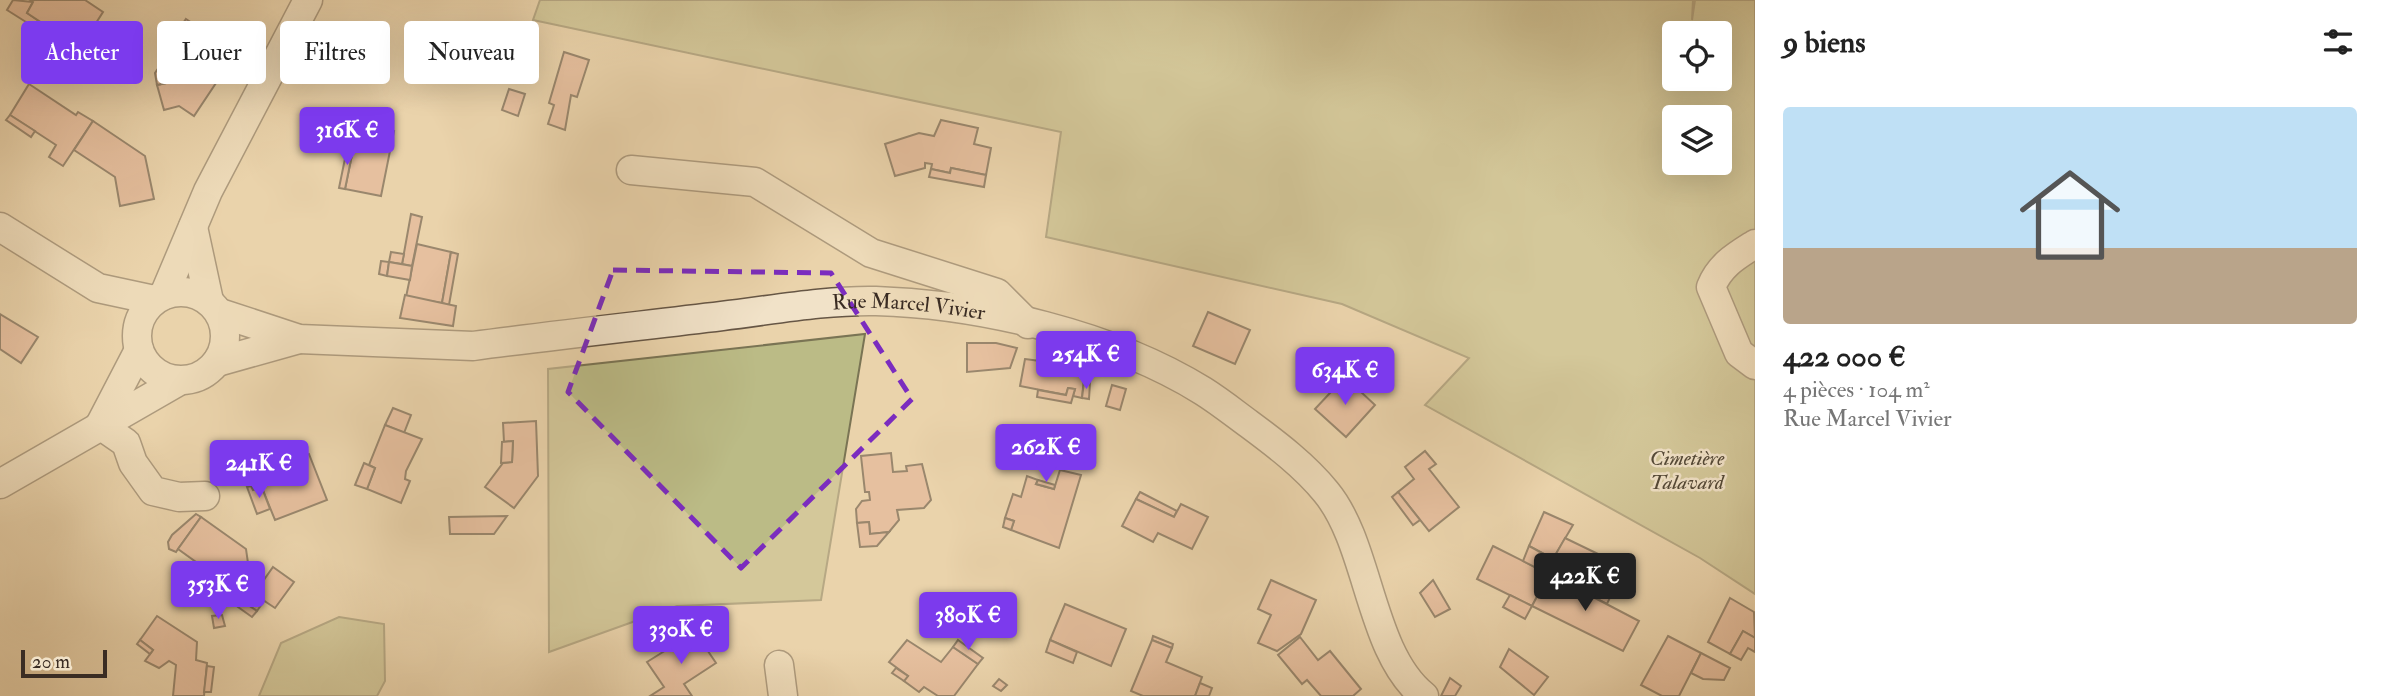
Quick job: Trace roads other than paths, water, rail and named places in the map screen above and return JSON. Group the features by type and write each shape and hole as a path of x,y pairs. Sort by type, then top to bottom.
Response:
{"street":[{"path":"100,425 138,342 145,310 159,298 208,191 309,0"},
{"path":"631,170 755,182 871,253 997,293 1028,324"},
{"path":"0,227 98,288 138,342 148,366 162,376 179,381"},
{"path":"0,484 179,381 200,376 217,362 225,347 225,330 214,307 193,227"},
{"path":"1755,244 1728,260 1716,273 1711,287 1739,353 1755,365"},
{"path":"98,288 159,298 180,292 195,294 214,307"},
{"name":"Rue Marcel Vivier","path":"217,362 299,339 473,346 798,307 872,301 921,304 1028,324 1121,351 1164,370 1202,391 1298,464 1326,492 1341,517 1384,633 1400,668 1424,696"},
{"name":"Rue Marcel Vivier","path":"214,307 299,339"},
{"path":"100,425 126,443 133,463 153,491 178,497 205,496"},
{"path":"779,665 783,696"}],"park label":[{"name":"Cimetière Talavard","path":"1687,470"}]}
